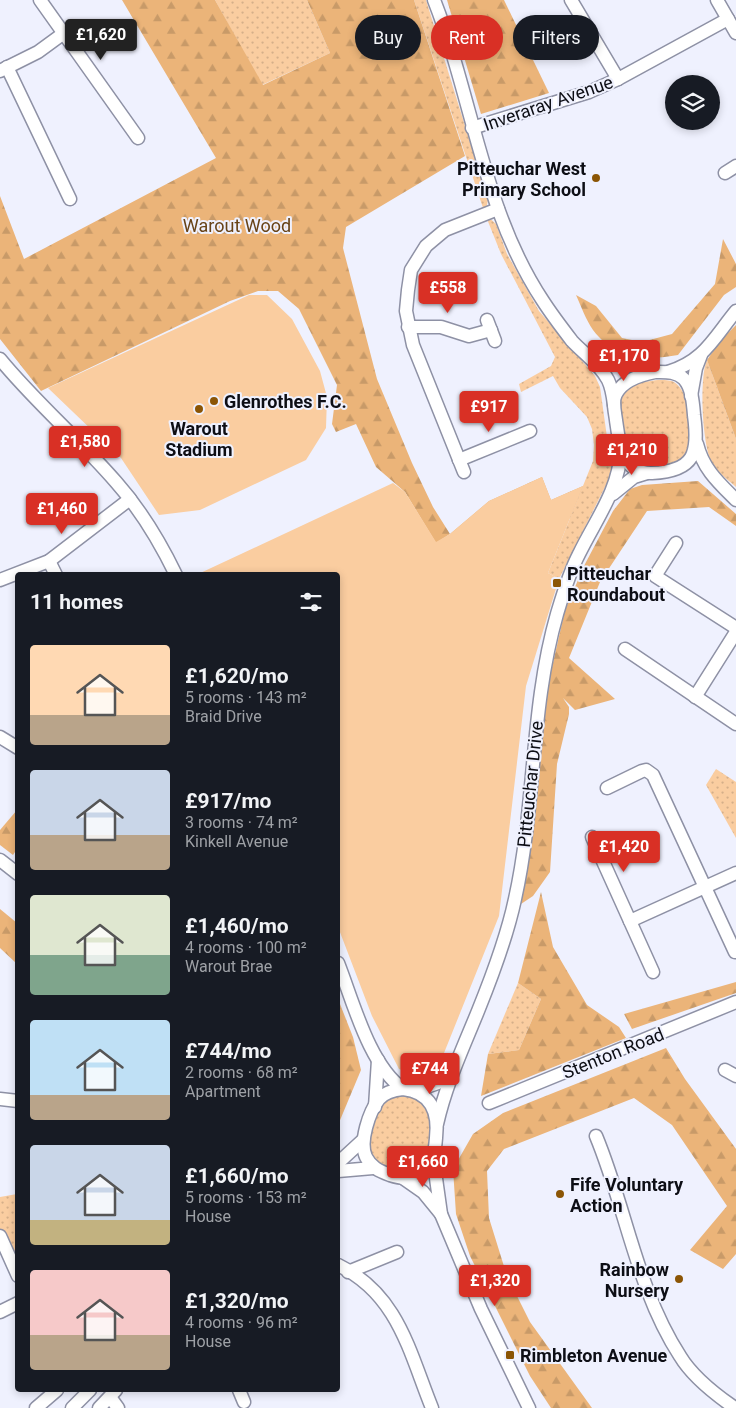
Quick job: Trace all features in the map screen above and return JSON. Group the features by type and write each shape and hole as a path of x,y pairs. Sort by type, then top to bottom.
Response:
{"street":[{"path":"40,0 138,138"},
{"path":"434,0 498,209 517,254 543,301 573,342 602,370 615,376 636,378"},
{"path":"571,0 618,79"},
{"path":"717,0 736,33"},
{"name":"Inveraray Avenue","path":"472,128 589,92 618,79 728,18"},
{"path":"64,33 38,52 3,69 70,199"},
{"path":"498,209 445,230 426,246 411,270 406,311 408,326 413,345 462,466 530,431"},
{"path":"614,405 615,395 621,388 636,378 655,372 668,372 692,363 701,355 736,311"},
{"path":"408,326 434,326 468,336 491,330"},
{"path":"675,469 687,464 696,450 692,396 696,369 701,355"},
{"path":"0,359 32,398 100,463 130,499 159,543 174,572"},
{"path":"602,370 611,388 621,450 631,466 636,470 648,473 675,469 699,470 712,476"},
{"path":"668,372 684,379 692,396"},
{"path":"696,439 700,454 712,476 736,500"},
{"name":"Pitteuchar Drive","path":"437,1124 450,1074 497,962 515,900 526,834 542,682 556,617 578,555 612,495 619,471 621,450"},
{"name":"Pitteuchar Drive","path":"612,495 634,476 648,473"},
{"path":"21,572 49,561 130,499"},
{"path":"676,543 655,576 736,630 695,697"},
{"path":"49,561 54,572"},
{"path":"0,580 15,574"},
{"path":"624,649 736,724"},
{"path":"0,737 15,746"},
{"path":"607,788 642,771 650,772 735,952"},
{"path":"592,837 653,972"},
{"path":"0,860 15,872"},
{"path":"630,920 736,873"},
{"path":"340,968 378,1060 394,1082 425,1096 432,1104 437,1124 433,1157 442,1214 481,1309 529,1408"},
{"name":"Stenton Road","path":"489,1103 736,1002"},
{"path":"373,1168 364,1153 363,1140 375,1107 378,1060"},
{"path":"375,1107 384,1095 438,1083 450,1074"},
{"path":"0,1099 15,1100"},
{"path":"596,1136 618,1196 644,1281 661,1323 681,1358 735,1408"},
{"path":"340,1162 363,1140"},
{"path":"403,1178 412,1177 424,1171 433,1157"},
{"path":"340,1171 373,1168 403,1178 423,1192 442,1214"},
{"path":"0,1236 15,1269"},
{"path":"343,1268 397,1252"},
{"path":"343,1268 375,1291 393,1312 432,1408"},
{"path":"0,1312 15,1304"},
{"path":"36,1408 55,1392"},
{"path":"72,1408 88,1392"},
{"path":"240,1392 244,1402"},
{"path":"99,1408 113,1394 118,1408"}],"shaded area":[{"path":"215,0 307,0 330,53 262,85"},
{"path":"414,0 426,0 431,16 431,51 421,21 421,15 419,15"},
{"path":"434,60 445,60 488,200 485,214"},
{"path":"485,214 496,224 507,254 539,311 595,376 600,387 612,473 559,579 548,573 593,461 592,429 587,417 560,388 553,376 521,392 519,384 551,366 555,357 501,254"},
{"name":"Warout Stadium","path":"249,295 267,295 292,319 320,371 327,397 326,428 306,460 200,510 159,515 121,458 48,388"},
{"path":"707,360 736,439 736,487 712,463 706,442 702,396"},
{"path":"658,380 674,382 684,393 691,422 691,441 687,452 676,463 647,466 640,464 630,453 624,432 621,400 623,394 636,384"},
{"path":"542,477 551,500 583,486 548,573 559,579 526,686 499,916 438,1068 423,1077 399,1069 372,1016 340,932 340,572 202,572 393,483 405,492 436,542 450,534 489,501"},
{"path":"716,769 736,782 736,838 706,785"},
{"path":"518,983 541,999 519,1050 488,1054"},
{"path":"402,1094 413,1097 423,1103 428,1109 431,1119 429,1145 425,1160 415,1170 408,1172 390,1169 377,1162 369,1146 370,1130 376,1114 385,1102"},
{"path":"15,1194 15,1268 0,1236 0,1197"}],"green space":[{"name":"Warout Wood","path":"122,0 215,0 263,85 330,53 307,0 414,0 419,15 355,15 355,60 421,60 421,21 431,52 431,60 434,60 465,156 346,227 343,248 377,379 412,463 433,507 450,534 436,543 405,492 376,467 356,424 336,432 332,424 337,385 299,309 278,291 258,291 230,301 41,391 0,339 0,196 24,259 216,158"},
{"path":"447,0 504,0 513,19 513,60 533,60 549,93 481,114 465,60 503,60 503,15 451,15"},
{"path":"723,239 736,264 736,287 724,295 678,355 654,358 620,352 610,347 593,330 576,295 596,306 622,338 642,342 672,334 715,284"},
{"path":"736,325 736,439 707,360 720,341"},
{"path":"542,477 551,500 583,486 570,518 450,534 489,501"},
{"path":"698,481 736,514 736,526 709,507 647,511 600,582 569,658 615,699 575,710 563,698 569,707 569,714 557,764 550,872 533,896 521,904 529,860 539,737 565,610 585,564 613,511 630,489 642,485"},
{"path":"15,812 15,852 13,855 0,845 0,830"},
{"path":"541,892 553,947 587,1005 619,1027 626,1038 481,1096 488,1054 519,1050 541,999 518,983"},
{"path":"0,909 15,921 15,962 0,948"},
{"path":"736,982 736,993 632,1029 624,1014"},
{"path":"340,1004 353,1037 361,1070 340,1120"},
{"path":"666,1048 685,1079 736,1149 736,1254 723,1269 690,1250 727,1206 672,1125 634,1098 504,1149 487,1171 489,1218 507,1276 530,1322 592,1408 551,1408 530,1376 470,1256 456,1214 453,1169 473,1134 503,1113"}],"place":[{"name":"Pitteuchar West Primary School","path":"596,178"},
{"name":"Glenrothes F.C.","path":"214,401"},
{"name":"Warout Stadium","path":"199,409"},
{"name":"Pitteuchar Roundabout","path":"557,583"},
{"name":"Fife Voluntary Action","path":"560,1194"},
{"name":"Rainbow Nursery","path":"679,1279"},
{"name":"Rimbleton Avenue","path":"510,1355"}]}
